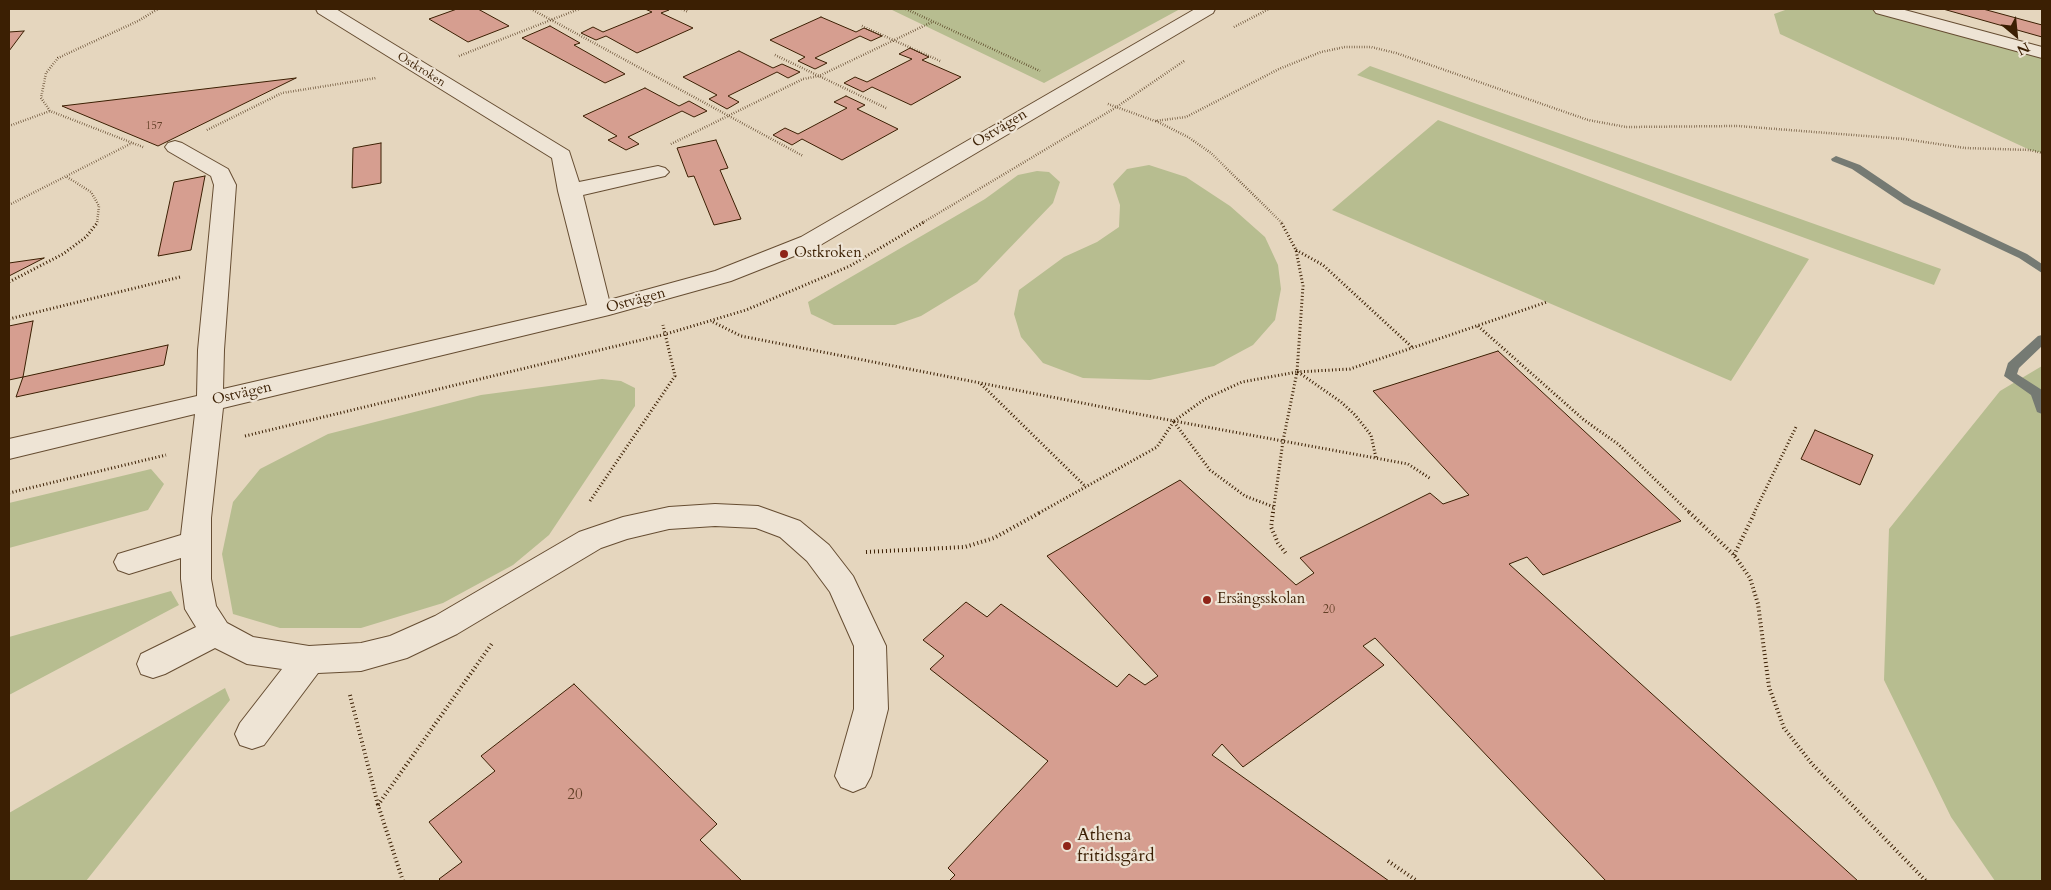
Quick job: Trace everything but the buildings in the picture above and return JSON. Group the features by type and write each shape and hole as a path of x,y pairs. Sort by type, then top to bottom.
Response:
{"street":[{"name":"Ostkroken","path":"324,9 420,70 562,155 569,191 600,310"},
{"name":"Ostvägen","path":"9,449 600,310 724,276 809,242 1207,9"},
{"path":"1882,9 2042,53"},
{"path":"175,147 221,173 225,185 211,350 210,402 203,446 196,518 196,579 201,609 216,632 247,650 325,659 360,657 396,648 446,625 590,540 623,528 669,518 715,515 758,517 790,529 818,553 842,586 870,646 871,709 853,776"},
{"path":"569,191 658,172"},
{"path":"129,562 196,542"},
{"path":"153,664 216,632"},
{"path":"252,734 325,659"}],"path":[{"path":"158,9 138,21 58,58 46,73 41,98 50,111 161,153 282,93 420,70 579,9"},
{"path":"531,9 803,156"},
{"path":"682,9 688,12"},
{"path":"906,9 1073,86 1115,108 1155,121 1188,137 1211,153 1281,222 1296,250 1303,286 1297,372 1283,441 1271,527 1278,543 1287,555"},
{"path":"671,144 803,79 819,76 933,22"},
{"path":"862,26 940,61"},
{"path":"1155,121 1186,117 1279,70 1321,52 1345,47 1371,47 1588,120 1626,127 1738,126 1904,139 1965,148 2030,150 2042,153"},
{"path":"775,55 886,108"},
{"path":"9,126 50,111"},
{"path":"9,205 132,143"},
{"path":"9,282 63,254 86,238 98,221 99,206 91,192 67,176"},
{"path":"1296,250 1323,265 1413,348"},
{"path":"9,319 218,268"},
{"path":"818,553 934,550 965,547 994,538 1157,447 1174,421 1205,399 1242,382 1297,372 1350,369 1546,302"},
{"path":"714,322 741,336 1174,421 1408,464 1431,479"},
{"path":"1478,326 1584,420 1618,444 1734,554 1750,578 1758,604 1769,687 1784,728 1812,764 1926,881"},
{"path":"1297,372 1341,402 1355,415 1371,435 1376,458"},
{"path":"980,383 1086,487"},
{"path":"1174,421 1210,470 1245,496 1274,507"},
{"path":"1734,554 1797,425"},
{"path":"325,659 378,806"},
{"path":"1388,861 1417,881"}],"green space":[{"path":"890,9 1180,9 1044,83"},
{"path":"1788,9 1882,9 2042,53 2042,153 2030,150 1780,34 1774,14"},
{"path":"1370,66 1941,269 1934,285 1357,75"},
{"path":"1438,120 1809,259 1731,381 1332,210"},
{"path":"1149,165 1186,177 1230,206 1265,237 1278,265 1281,289 1275,320 1253,345 1214,366 1150,380 1083,378 1043,363 1021,337 1014,314 1019,290 1064,257 1097,242 1119,227 1120,205 1113,184 1127,169"},
{"path":"1037,171 1049,172 1060,182 1053,203 977,282 921,316 895,325 834,325 811,314 808,302 985,199 1018,175"},
{"path":"2042,366 2042,881 1995,881 1951,817 1884,680 1889,529 2000,391"},
{"path":"602,379 621,381 635,388 635,406 549,535 513,565 443,603 361,628 280,628 233,614 222,554 233,502 260,469 328,434 481,395"},
{"path":"151,469 164,484 148,510 9,548 9,503"},
{"path":"171,591 179,605 9,695 9,637"},
{"path":"225,688 230,700 86,881 9,881 9,813"}],"waterway":[{"path":"1836,159 1856,167 1908,202 2023,256 2042,269"},
{"path":"2042,339 2013,366 2010,376 2037,393 2042,409"}],"place":[{"name":"Ostkroken","path":"784,254"},
{"name":"Ersängsskolan","path":"1207,600"},
{"name":"Athena fritidsgård","path":"1067,846"}]}
